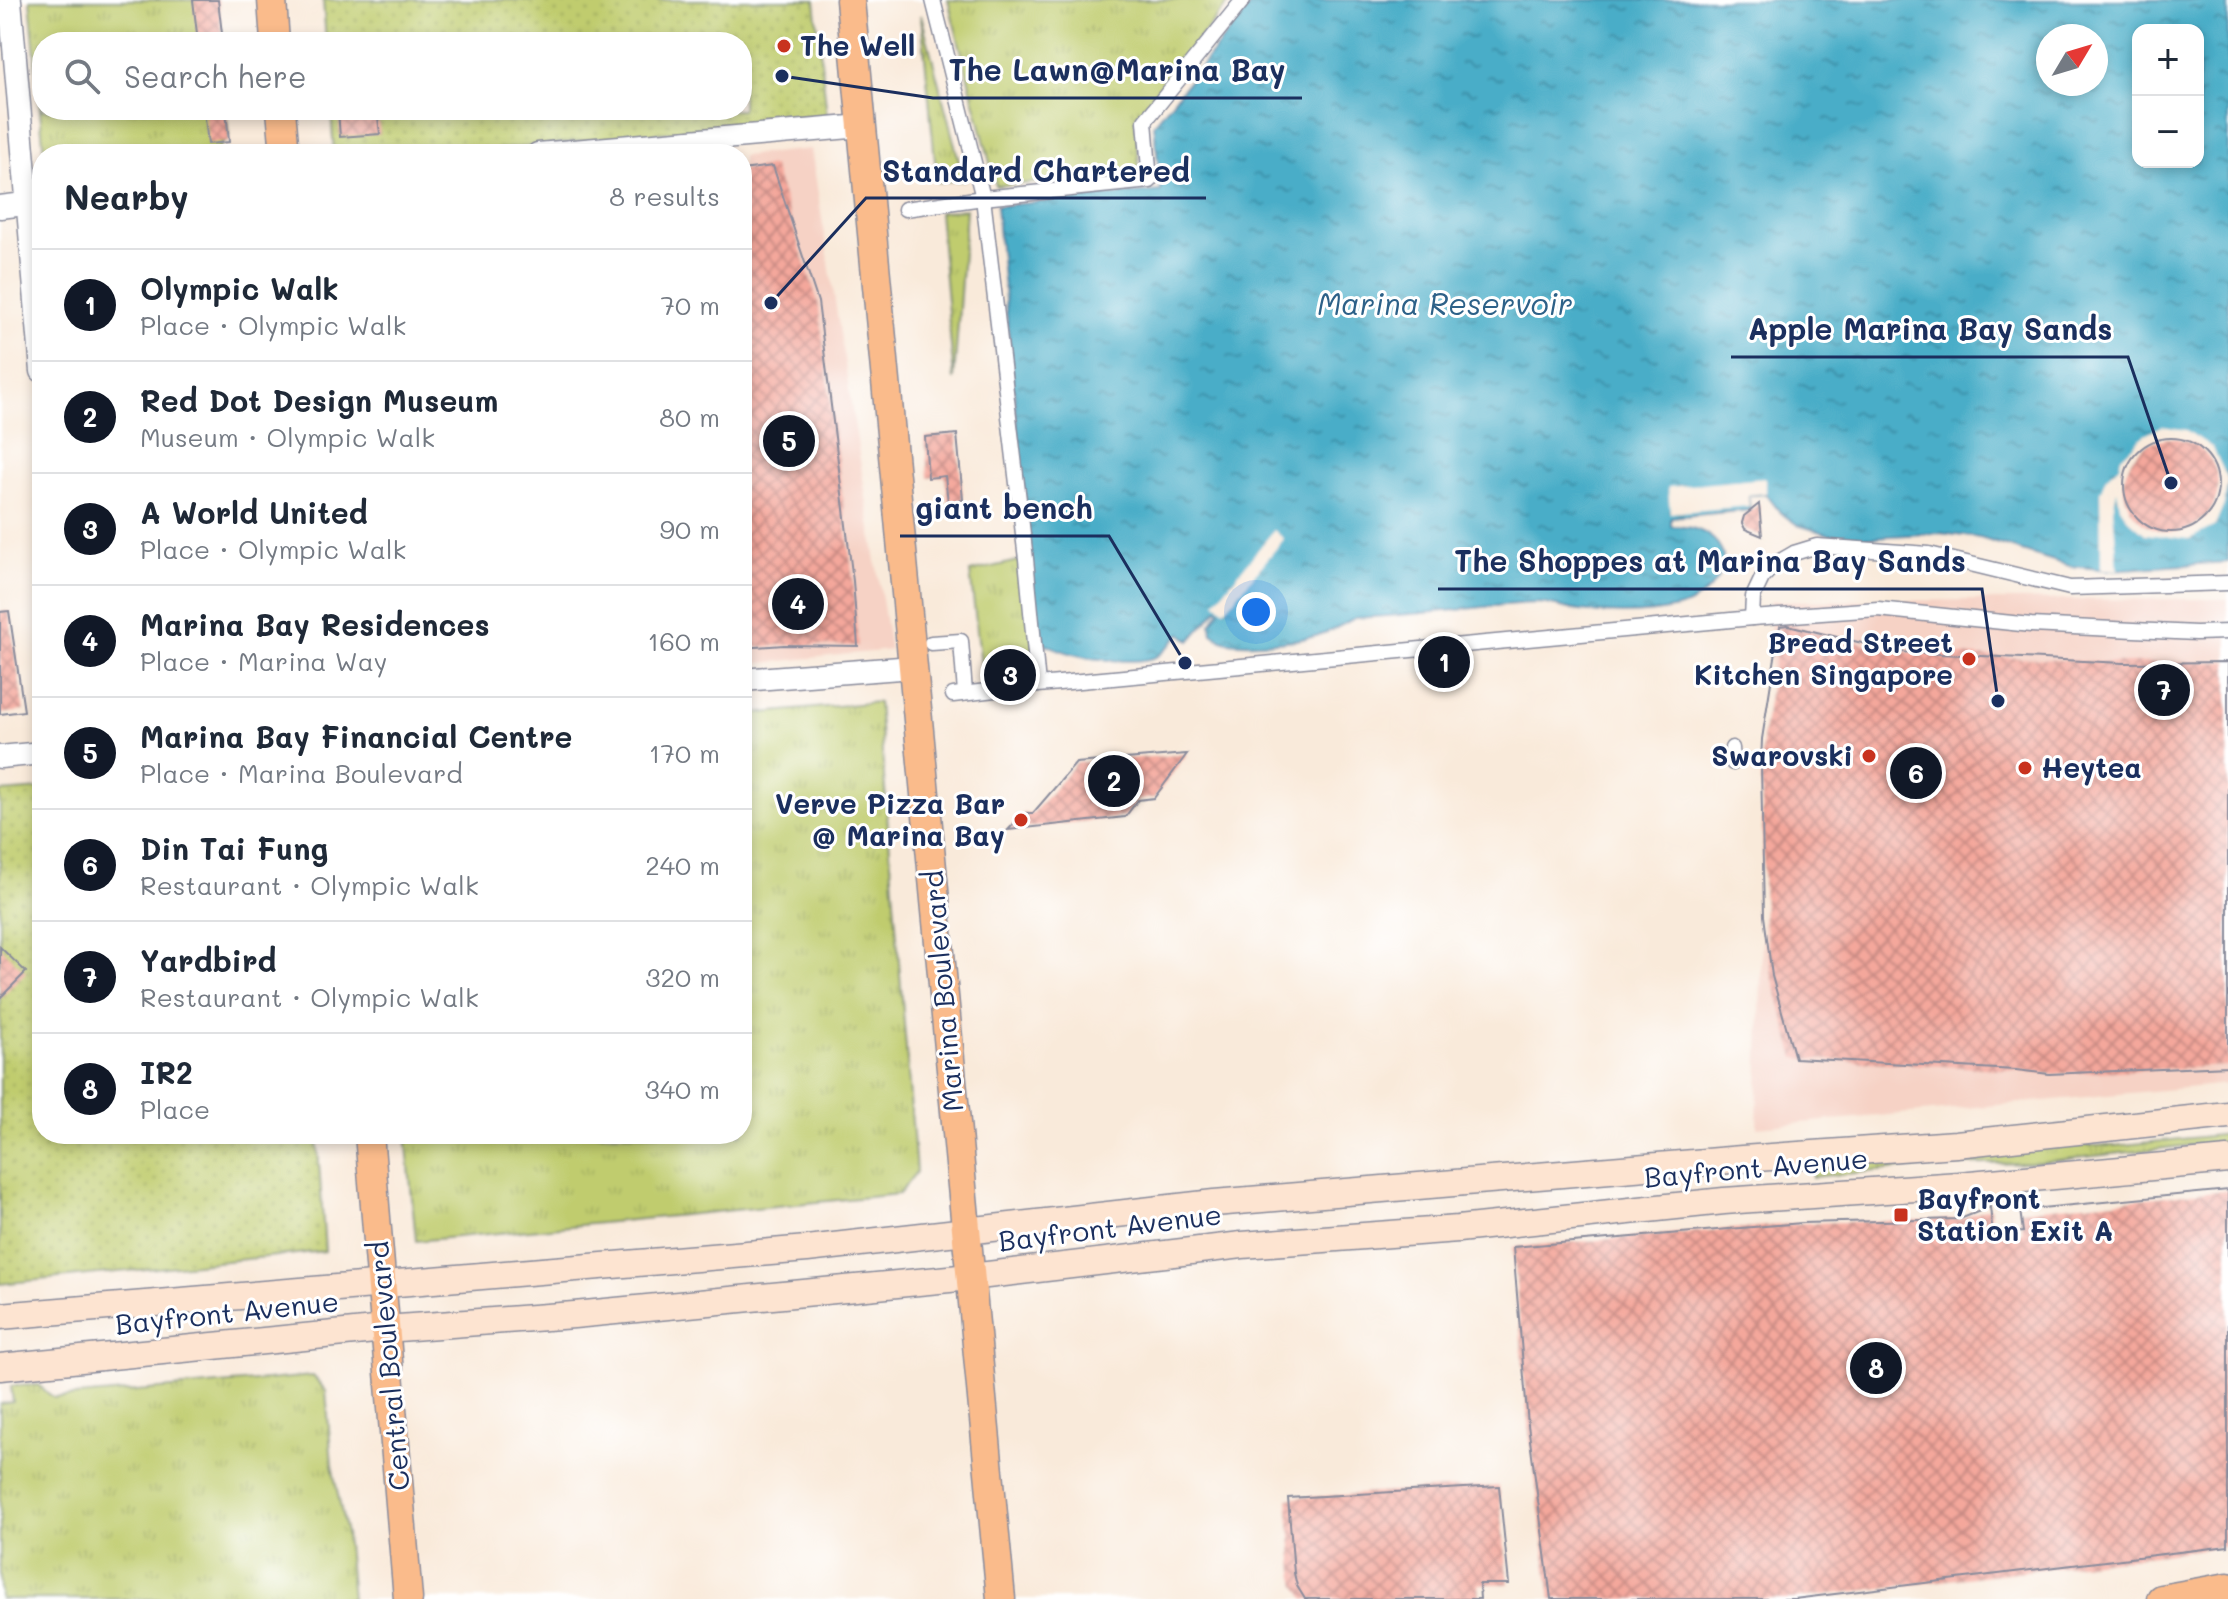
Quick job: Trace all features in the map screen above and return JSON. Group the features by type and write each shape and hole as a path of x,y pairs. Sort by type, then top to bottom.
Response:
{"main road":[{"path":"272,0 274,32"},
{"name":"Marina Boulevard","path":"850,0 1001,1599"},
{"path":"282,120 284,144"},
{"name":"Bayfront Avenue","path":"0,1316 691,1259 966,1232 1214,1203 1956,1144 2228,1115"},
{"name":"Central Boulevard","path":"370,1144 408,1599"},
{"name":"Bayfront Avenue","path":"0,1367 970,1277 1242,1245 1458,1229 1724,1201 1990,1183 2228,1160"},
{"path":"2161,1599 2228,1587"}],"street":[{"path":"10,0 32,179"},
{"path":"933,0 983,198 1038,685"},
{"path":"905,209 1150,181 1145,121 1243,0"},
{"path":"654,144 862,126"},
{"path":"0,207 32,203"},
{"path":"1752,618 1753,597 1762,578 1775,564 1794,553 1817,546 1929,554 2070,588 2228,583"},
{"path":"931,643 961,641 959,694 1752,618 1878,609 2031,625 2228,632"},
{"path":"752,679 913,667"},
{"path":"0,757 32,754"}],"shaded area":[{"path":"811,149 890,650 752,664 752,155"},
{"path":"2228,599 2228,1084 1757,1127 1771,601"}],"green space":[{"path":"30,0 216,0 219,32 33,32"},
{"path":"323,0 815,0 827,116 554,144 333,144 332,120 752,120 752,32 325,32"},
{"path":"948,0 1231,0 1135,117 1140,174 996,186"},
{"path":"921,15 964,180 937,182"},
{"path":"41,120 227,120 229,136 222,144 43,144"},
{"path":"966,209 954,380 939,212"},
{"path":"1026,559 1038,685 983,681 970,572"},
{"path":"878,702 916,1172 899,1194 416,1241 407,1144 752,1144 752,714"},
{"path":"32,790 32,1144 318,1144 325,1251 0,1284 0,792"},
{"path":"2228,1134 2228,1141 2032,1163 1941,1165 1813,1177 1812,1169 2051,1145 2114,1146"},
{"path":"313,1376 326,1391 332,1465 346,1534 352,1599 0,1599 0,1404 13,1402 11,1386 38,1385 54,1398"}],"water":[{"name":"Marina Reservoir","path":"1255,0 2228,0 2228,562 2109,570 2070,566 1980,538 1940,533 1858,538 1831,535 1798,525 1780,512 1766,494 1748,495 1750,510 1671,517 1671,526 1702,532 1717,543 1722,554 1722,566 1711,588 1701,597 1677,608 1616,614 1538,603 1511,604 1355,618 1316,636 1255,643 1230,642 1212,633 1211,624 1220,610 1218,608 1190,641 1181,633 1168,648 1151,658 1130,661 1104,659 1064,651 1038,641 996,206 1161,191 1154,124"}],"pier":[{"path":"2162,426 2186,430 2213,448 2228,480 2224,505 2215,526 2189,539 2145,534 2120,507 2117,491 2113,509 2118,570 2101,569 2100,492 2106,477 2143,436"},
{"path":"1766,478 1766,493 1748,495 1749,506 1670,513 1668,487"},
{"path":"1274,530 1284,539 1225,610 1215,602"}],"building":[{"path":"193,0 218,0 222,32 197,32"},
{"path":"205,120 227,120 229,142 208,144"},
{"path":"339,120 378,120 380,134 340,137"},
{"path":"773,166 818,302 853,581 858,646 752,647 752,169"},
{"path":"957,434 963,500 948,502 945,476 928,478 925,437"},
{"path":"2171,438 2189,442 2204,452 2214,467 2218,485 2214,503 2204,518 2189,528 2171,532 2153,528 2138,518 2128,503 2124,485 2128,467 2138,452 2153,442"},
{"path":"1759,504 1762,536 1745,529 1742,523 1744,516"},
{"path":"9,611 24,711 0,714 0,612"},
{"path":"1788,625 1899,652 2123,663 2228,662 2228,1066 2049,1074 1795,1058 1772,976 1764,916 1761,764 1762,739 1780,626"},
{"path":"1187,754 1154,798 1138,800 1125,817 1008,830 1024,813 1033,813 1076,763"},
{"path":"0,947 26,972 0,998"},
{"path":"2228,1190 2228,1546 1794,1599 1551,1599 1528,1425 1513,1247 1802,1223 1960,1219 1990,1207 1993,1235 2023,1232 2020,1210"},
{"path":"1499,1486 1509,1584 1479,1584 1480,1599 1305,1599 1297,1586 1288,1498"}],"place":[{"name":"The Well","path":"784,46"},
{"name":"The Lawn@Marina Bay","path":"782,76"},
{"name":"Standard Chartered","path":"771,303"},
{"name":"Marina Bay Financial Centre","path":"789,441"},
{"name":"Apple Marina Bay Sands","path":"2171,483"},
{"name":"Marina Bay Residences","path":"798,604"},
{"name":"Bread Street Kitchen Singapore","path":"1969,659"},
{"name":"Olympic Walk","path":"1444,662"},
{"name":"giant bench","path":"1185,663"},
{"name":"A World United","path":"1010,675"},
{"name":"Yardbird","path":"2164,690"},
{"name":"The Shoppes at Marina Bay Sands","path":"1998,701"},
{"name":"Swarovski","path":"1869,756"},
{"name":"Heytea","path":"2025,768"},
{"name":"Din Tai Fung","path":"1916,773"},
{"name":"Red Dot Design Museum","path":"1114,781"},
{"name":"Verve Pizza Bar @ Marina Bay","path":"1021,820"},
{"name":"Bayfront Station Exit A","path":"1901,1215"},
{"name":"IR2","path":"1876,1368"}]}
